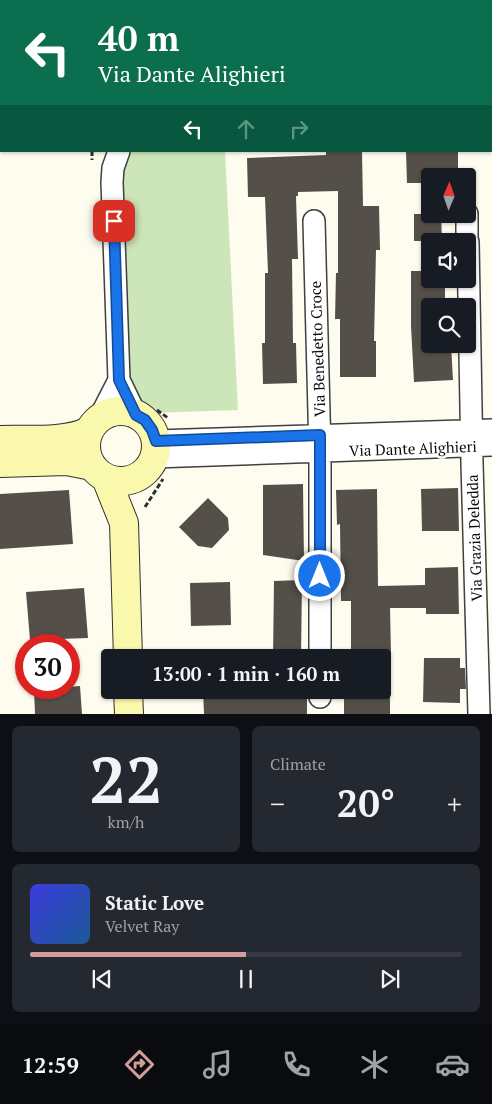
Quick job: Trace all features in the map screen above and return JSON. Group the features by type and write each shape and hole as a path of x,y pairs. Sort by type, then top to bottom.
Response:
{"street":[{"path":"119,152 113,168 112,182 119,380 87,436 86,448 89,461 135,519"},
{"name":"Via Benedetto Croce","path":"314,220 320,443 320,649"},
{"name":"Via Grazia Deledda","path":"471,288 482,438 480,714"},
{"path":"119,380 145,411 145,420 152,430 158,454 135,519 128,649"},
{"path":"0,440 79,436 119,410 131,412 145,411"},
{"name":"Via Dante Alighieri","path":"158,454 320,443 482,438"},
{"path":"0,463 67,461 122,481 134,478 158,454"},
{"path":"128,699 129,714"}],"path":[{"path":"92,152 92,161"},
{"path":"135,519 168,470 158,454 170,420 145,411"}],"green space":[{"path":"129,152 225,152 238,410 151,413 140,398 128,371 121,182"}],"building":[{"path":"326,152 362,152 363,206 379,206 380,250 376,250 374,341 376,341 376,377 340,377 340,319 335,319 336,273 338,273 338,191 298,192 298,196 296,196 298,259 292,259 293,343 296,343 297,383 263,384 262,343 265,343 265,273 268,273 265,197 248,197 247,158 326,155"},
{"path":"406,152 458,152 458,168 421,168 421,183 407,183"},
{"path":"414,214 421,214 421,223 441,223 442,233 421,233 421,241 414,241"},
{"path":"411,271 421,271 421,288 445,288 445,298 421,298 421,353 451,353 453,380 414,382"},
{"path":"303,484 304,561 263,555 263,485"},
{"path":"458,488 459,531 422,531 421,489"},
{"path":"377,489 378,586 425,585 425,568 458,567 459,614 426,614 426,608 390,608 391,649 351,649 351,601 341,601 340,524 337,525 336,490"},
{"path":"69,490 73,544 0,549 0,494"},
{"path":"208,498 228,518 229,530 212,548 198,546 179,527"},
{"path":"302,580 301,649 273,649 274,581"},
{"path":"230,582 231,625 191,626 190,583"},
{"path":"84,588 88,638 80,638 80,634 30,634 26,592"},
{"path":"424,658 460,658 460,668 465,668 466,689 460,689 460,703 423,702"},
{"path":"80,686 82,714 35,714 34,699 80,699"},
{"path":"203,699 307,699 307,714 204,714"},
{"path":"344,699 390,699 390,714 344,714"}],"route":[{"path":"114,221 119,380 136,415 145,420 152,430 156,441 320,435 320,576"}]}
